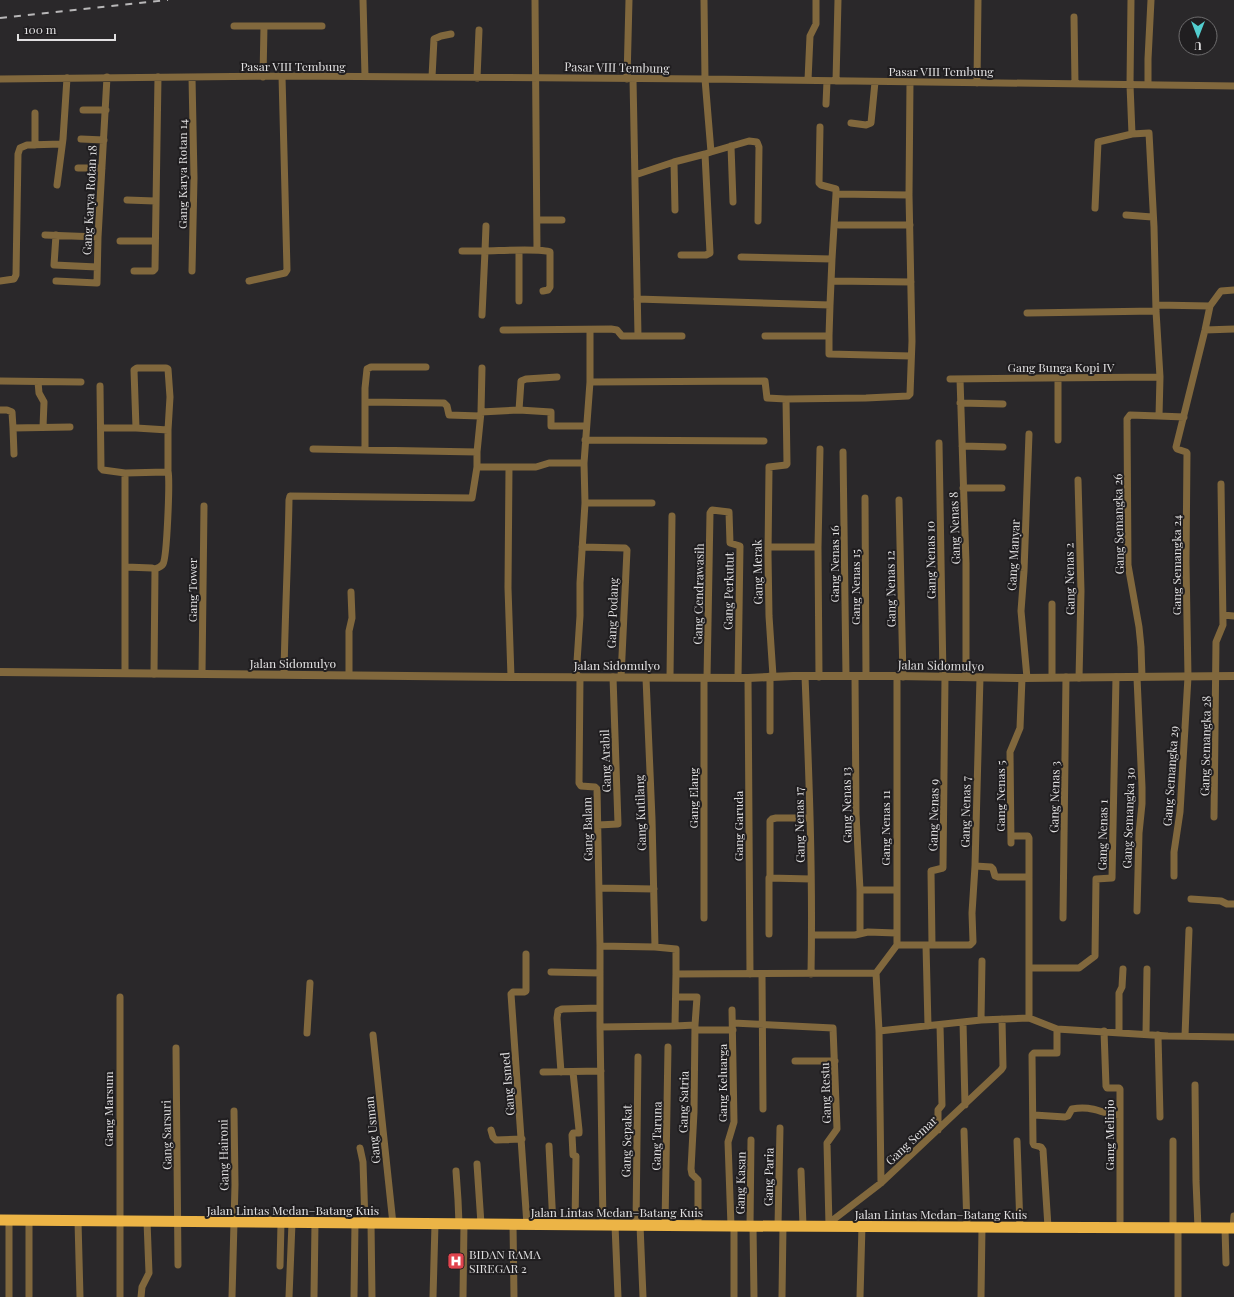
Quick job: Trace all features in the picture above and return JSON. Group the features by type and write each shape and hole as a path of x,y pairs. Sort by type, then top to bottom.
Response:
{"highway":[{"name":"Jalan Lintas Medan–Batang Kuis","path":"5,1220 235,1223 1231,1228"}],"street":[{"path":"363,0 365,76"},
{"path":"535,0 536,250"},
{"path":"629,0 630,79 635,175 638,336"},
{"path":"681,255 706,255 710,253 704,0"},
{"path":"808,80 810,36 816,24 816,0"},
{"path":"836,81 838,0"},
{"path":"977,82 978,0"},
{"path":"1131,0 1130,85 1132,134"},
{"path":"1148,85 1151,0"},
{"path":"1074,17 1075,84"},
{"path":"234,26 322,26"},
{"path":"263,77 264,26"},
{"path":"477,78 479,30"},
{"path":"432,77 434,39 451,34"},
{"path":"248,281 285,273 288,270 282,76"},
{"name":"Pasar VIII Tembung","path":"0,79 365,76 1234,86"},
{"name":"Gang Karya Rotan 18","path":"56,282 97,283 98,237 107,77"},
{"path":"134,271 153,272 155,270 158,77"},
{"name":"Gang Karya Rotan 14","path":"192,77 194,178 192,271"},
{"path":"57,185 61,144 63,139 67,78"},
{"path":"826,81 826,104"},
{"path":"851,124 866,125 871,123 875,82"},
{"path":"590,382 765,381 767,398 866,398 908,396 910,394 911,356 909,195 910,82"},
{"path":"83,110 106,110"},
{"path":"35,113 35,145"},
{"path":"820,127 819,183 821,185 836,189 829,354 911,356"},
{"path":"1096,208 1097,144 1099,141 1147,132 1149,134 1160,377 1159,416 1184,417 1210,306 1220,291 1234,290"},
{"path":"81,139 104,140"},
{"path":"635,175 674,162 749,141 757,142 759,147 758,221"},
{"path":"0,281 14,279 16,275 19,150 22,146 61,144"},
{"path":"731,146 733,202"},
{"path":"674,162 675,210"},
{"path":"78,168 102,168"},
{"path":"836,194 909,195"},
{"path":"127,200 155,201"},
{"path":"1126,215 1152,217"},
{"path":"537,220 562,220"},
{"path":"839,224 910,224"},
{"path":"482,315 486,226"},
{"path":"45,235 98,237"},
{"path":"56,235 54,265 97,267"},
{"path":"120,241 155,241"},
{"path":"462,251 547,251 550,254 550,287 548,290 543,291"},
{"path":"519,251 519,301"},
{"path":"742,257 832,259"},
{"path":"832,281 911,282"},
{"path":"637,299 830,305"},
{"path":"1027,313 1210,306"},
{"path":"1205,330 1234,329"},
{"path":"503,330 616,330 622,336 682,336"},
{"path":"578,677 582,547 585,503 584,463 590,382 590,330"},
{"path":"766,336 829,336"},
{"path":"126,567 155,569 163,564 166,552 170,397 168,370 166,368 139,367 134,370 136,428"},
{"path":"365,449 366,371 368,368 426,367"},
{"path":"284,674 290,496 471,498 474,495 477,467 482,368"},
{"path":"519,410 521,381 526,379 557,376"},
{"name":"Gang Bunga Kopi IV","path":"950,379 1160,377"},
{"path":"1058,378 1058,440"},
{"name":"Gang Nenas 8","path":"961,379 960,403 966,563 966,677"},
{"path":"0,381 81,382"},
{"path":"38,382 39,393 44,402 43,427"},
{"path":"100,386 101,468 106,471 125,473 168,471"},
{"name":"Gang Merak","path":"770,731 772,676 768,547 769,467 787,464 786,399"},
{"path":"365,402 444,403 447,406 449,415 480,414 519,410 551,412 551,426 586,426"},
{"path":"960,403 1003,404"},
{"path":"0,410 12,412 14,454"},
{"name":"Gang Semangka 26","path":"1139,678 1140,633 1128,565 1128,417 1130,415 1159,416"},
{"name":"Gang Semangka 24","path":"1184,417 1176,448 1186,452 1188,677"},
{"path":"13,428 70,427"},
{"path":"101,428 168,430"},
{"name":"Gang Manyar","path":"1025,678 1021,611 1024,572 1029,434"},
{"path":"585,440 764,441"},
{"name":"Gang Nenas 10","path":"939,443 944,677"},
{"path":"962,446 1003,447"},
{"path":"313,449 477,452"},
{"path":"819,677 818,547 820,449"},
{"name":"Gang Nenas 16","path":"843,452 846,676"},
{"path":"477,467 536,467 549,463 584,463"},
{"path":"509,467 508,588 511,677"},
{"path":"125,473 125,674"},
{"name":"Gang Nenas 2","path":"1078,480 1081,590 1079,678"},
{"name":"Gang Semangka 28","path":"1214,817 1217,676 1216,642 1223,625 1222,484"},
{"path":"963,488 1002,488"},
{"name":"Gang Nenas 15","path":"865,498 866,676"},
{"name":"Gang Nenas 12","path":"899,500 900,676"},
{"path":"585,503 652,503"},
{"name":"Gang Tower","path":"202,674 204,506"},
{"name":"Gang Perkutut","path":"711,511 728,512 730,543 740,546 738,678"},
{"name":"Gang Cendrawasih","path":"705,678 711,511"},
{"path":"670,677 672,516"},
{"name":"Gang Podang","path":"582,547 625,548 627,550 617,677"},
{"path":"768,547 818,547"},
{"path":"154,674 155,569"},
{"path":"349,675 349,631 352,618 351,592"},
{"path":"1052,604 1052,677"},
{"path":"1223,616 1234,616"},
{"name":"Jalan Sidomulyo","path":"0,672 646,678 748,678 772,676 1139,678 1234,676"},
{"name":"Gang Nenas 17","path":"805,676 810,818 812,935 811,974"},
{"name":"Gang Nenas 13","path":"855,676 856,814 860,890 860,934"},
{"name":"Gang Nenas 11","path":"897,945 896,890 900,676"},
{"name":"Gang Balam","path":"578,677 579,783 581,786 596,788 598,825 601,1071 609,1225 618,1297"},
{"name":"Gang Arabil","path":"598,825 618,824 617,677"},
{"name":"Gang Nenas 9","path":"929,945 931,871 943,868 944,677"},
{"name":"Gang Nenas 7","path":"929,945 970,945 973,942 972,913 975,866 980,677"},
{"name":"Gang Nenas 3","path":"1063,918 1066,677"},
{"name":"Gang Nenas 1","path":"1029,968 1080,968 1095,956 1096,879 1112,878 1116,677"},
{"name":"Gang Semangka 29","path":"1174,876 1174,852 1180,812 1188,677"},
{"name":"Gang Kutilang","path":"646,678 655,947"},
{"name":"Gang Elang","path":"704,918 705,678"},
{"name":"Gang Garuda","path":"748,678 750,974"},
{"name":"Gang Nenas 5","path":"1025,678 1020,728 1010,752 1011,840 1028,836 1030,838 1029,877"},
{"name":"Gang Semangka 30","path":"1137,911 1139,833 1142,804 1139,678"},
{"path":"769,934 770,821 776,818 810,818"},
{"path":"975,866 991,867 998,877 1029,877 1029,1018"},
{"path":"770,878 811,879"},
{"path":"599,888 654,889"},
{"path":"860,890 896,890"},
{"path":"1191,900 1221,901 1234,904"},
{"path":"1185,1036 1189,930"},
{"path":"812,935 855,935 868,932 896,933"},
{"path":"881,1183 879,1031 876,973 897,945 929,945 928,1026"},
{"path":"600,946 676,949 675,1026"},
{"name":"Gang Ismed","path":"526,954 526,991 513,992 512,994 527,1224"},
{"path":"981,1020 982,961"},
{"path":"1119,1032 1119,993 1122,987 1123,969"},
{"path":"1146,969 1146,1034"},
{"path":"551,972 600,973"},
{"path":"676,974 876,973"},
{"path":"762,974 763,1109"},
{"path":"307,1033 310,983"},
{"name":"Gang Marsum","path":"120,997 120,1297"},
{"name":"Gang Satria","path":"676,997 697,997 691,1169 692,1174 698,1180 698,1225"},
{"path":"561,1072 557,1018 558,1011 562,1009 600,1008"},
{"name":"Gang Keluarga","path":"732,1010 734,1122 728,1142 734,1297"},
{"path":"879,1031 981,1020 1029,1018 1057,1029 1158,1035 1234,1037"},
{"name":"Gang Semar","path":"831,1225 881,1183 1002,1070 1002,1019"},
{"path":"964,1022 965,1104"},
{"path":"600,1028 675,1026 733,1027 763,1024"},
{"name":"Gang Restu","path":"763,1024 832,1027 835,1061 837,1129 827,1143 831,1225"},
{"path":"938,1130 938,1110 942,1105 940,1025"},
{"path":"1048,1227 1043,1150 1041,1147 1034,1145 1033,1143 1034,1115 1032,1054 1057,1053 1057,1029"},
{"name":"Gang Melinjo","path":"1104,1031 1105,1085 1107,1088 1120,1088 1120,1228"},
{"name":"Gang Usman","path":"373,1035 393,1224"},
{"path":"1158,1035 1160,1117"},
{"name":"Gang Taruna","path":"665,1225 668,1047"},
{"name":"Gang Sarsuri","path":"176,1048 178,1266"},
{"name":"Gang Sepakat","path":"638,1057 638,1225 643,1297"},
{"path":"795,1061 835,1061"},
{"path":"543,1072 601,1071"},
{"path":"572,1072 579,1130 579,1133 573,1133 572,1135 572,1151 573,1155 576,1156 575,1224"},
{"path":"1195,1085 1198,1228"},
{"path":"1034,1115 1065,1117 1068,1116 1072,1109 1087,1108 1096,1109 1109,1115 1120,1115"},
{"name":"Gang Haironi","path":"232,1297 235,1223 234,1111"},
{"name":"Gang Paria","path":"780,1128 782,1297"},
{"path":"491,1130 493,1137 496,1140 522,1139"},
{"path":"964,1131 967,1227"},
{"name":"Gang Kasan","path":"751,1140 754,1297"},
{"path":"1173,1141 1178,1297"},
{"path":"1017,1142 1020,1227"},
{"path":"549,1146 553,1224"},
{"path":"360,1148 363,1162 364,1223 372,1297"},
{"path":"477,1164 481,1224"},
{"path":"456,1171 461,1224 463,1297"},
{"path":"801,1171 803,1226"},
{"path":"1226,1263 1234,1216"},
{"path":"5,1220 9,1297"},
{"path":"29,1221 29,1296"},
{"path":"78,1221 80,1297"},
{"path":"141,1297 142,1287 149,1273 146,1221"},
{"path":"280,1266 287,1223"},
{"path":"287,1223 290,1297"},
{"path":"314,1297 315,1223"},
{"path":"354,1297 364,1223"},
{"path":"433,1297 435,1224"},
{"path":"513,1224 514,1297"},
{"path":"860,1226 860,1297"},
{"path":"981,1297 982,1227"}],"railway":[{"path":"0,18 168,0"}],"place":[{"name":"BIDAN RAMA SIREGAR 2","path":"456,1261"}]}
